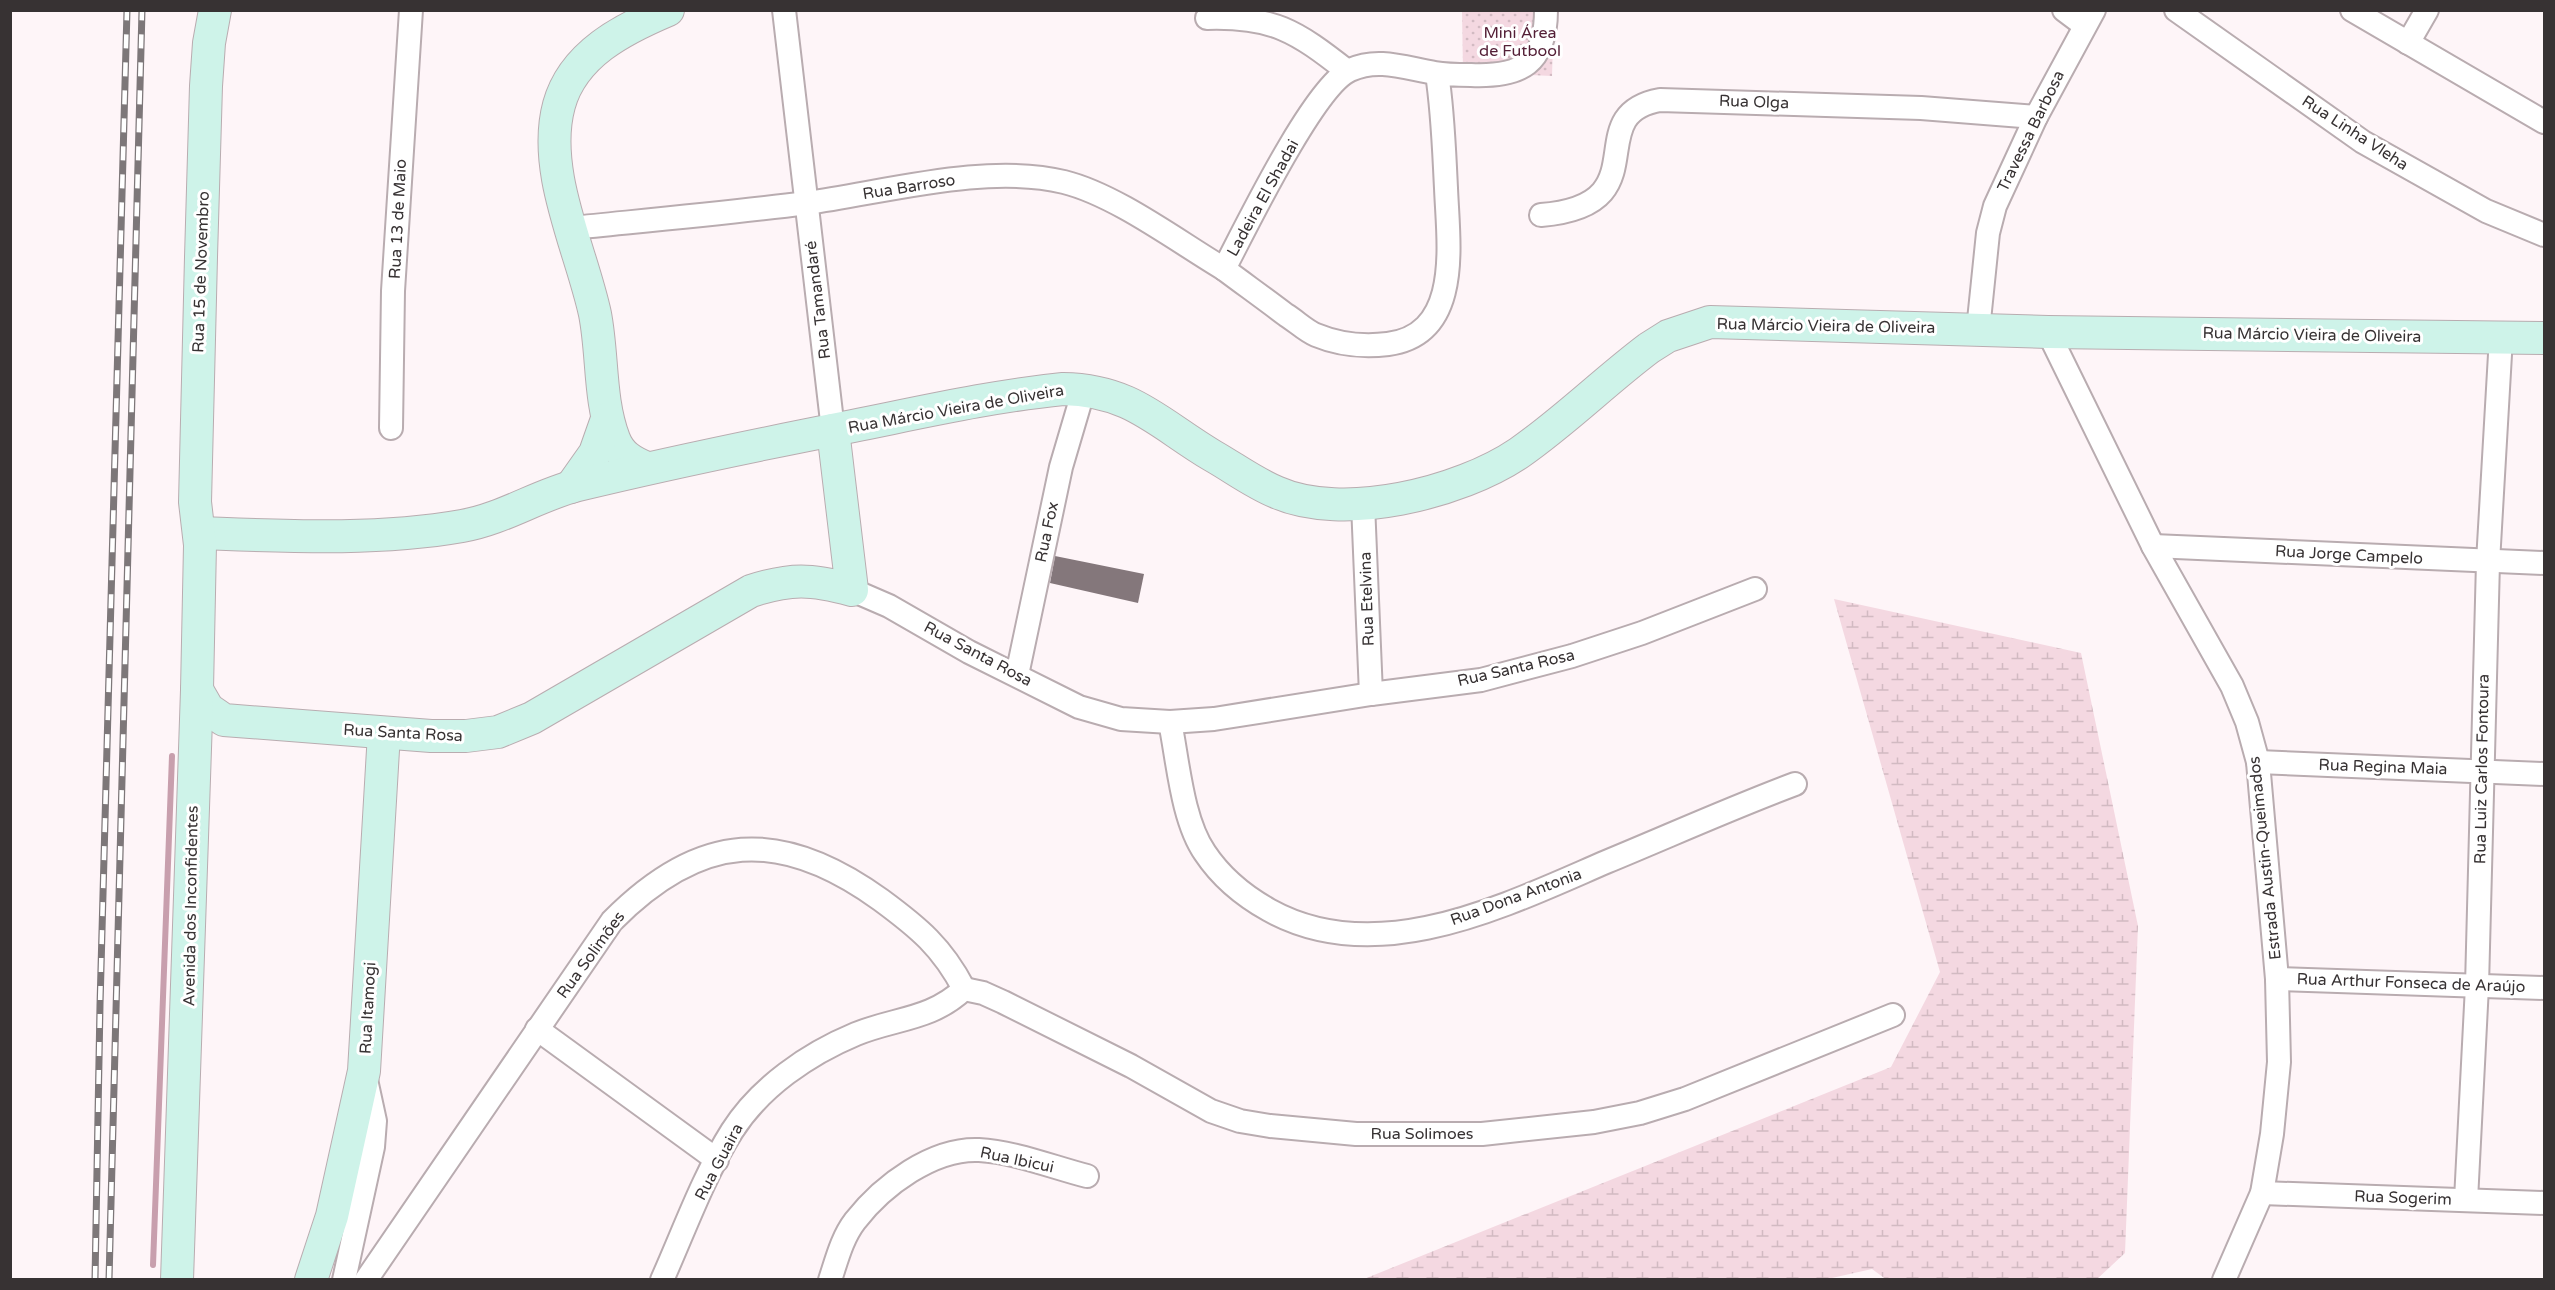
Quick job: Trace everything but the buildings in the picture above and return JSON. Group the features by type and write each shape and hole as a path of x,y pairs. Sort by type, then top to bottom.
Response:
{"main road":[{"name":"Rua 15 de Novembro","path":"199,533 195,502 206,86 209,43 215,10"},
{"path":"647,468 624,455 615,442 607,419 595,314 558,177 554,143 559,104 577,68 608,40 668,10"},
{"name":"Rua Márcio Vieira de Oliveira","path":"199,533 278,536 425,532 494,518 571,487 647,468 833,430 1039,392 1084,389 1110,395 1142,408 1195,445 1276,493 1314,504 1363,504 1443,487 1482,472 1517,454 1649,348 1690,327 1710,322 2048,332 2544,338"},
{"path":"571,487 595,453 607,419"},
{"name":"Rua Tamandaré","path":"833,430 852,590"},
{"name":"Avenida dos Inconfidentes","path":"177,1280 188,1025 199,533"},
{"name":"Rua Santa Rosa","path":"224,720 384,733 466,736 498,732 553,706 751,591 782,581 820,583 852,590"},
{"path":"195,749 207,730 224,720 208,709 197,690"},
{"name":"Rua Itamogi","path":"364,1071 384,733"},
{"path":"311,1280 332,1216 364,1071"}],"street":[{"name":"Rua 13 de Maio","path":"391,428 393,291 411,10"},
{"name":"Rua Tamandaré","path":"784,10 833,430"},
{"path":"1207,18 1234,17 1266,21 1291,31 1347,71 1367,64 1389,63 1437,74 1495,76 1511,74 1536,57 1543,43 1546,10"},
{"path":"2064,10 2089,18"},
{"name":"Rua Linha Vleha","path":"2176,10 2363,142 2486,212 2544,235"},
{"path":"2352,10 2543,120"},
{"path":"2408,43 2427,10"},
{"name":"Travessa Barbosa","path":"1978,330 1988,232 1995,206 2036,117 2089,18"},
{"name":"Ladeira El Shadai","path":"1347,71 1332,84 1307,119 1224,269 1314,334 1342,344 1369,346 1396,343 1419,334 1437,312 1447,285 1449,255 1437,74"},
{"name":"Rua Olga","path":"1541,215 1565,213 1587,205 1602,194 1613,178 1618,136 1623,121 1632,109 1646,102 1672,100 1922,108 2036,117"},
{"name":"Rua Barroso","path":"572,228 807,203 975,177 1021,177 1065,182 1109,200 1224,269"},
{"name":"Estrada Austin-Queimados","path":"2048,332 2153,546 2232,686 2247,722 2258,762 2277,979 2279,1062 2272,1134 2262,1193 2224,1280"},
{"name":"Rua Luiz Carlos Fontoura","path":"2466,1200 2477,986 2488,562 2501,337"},
{"name":"Rua Fox","path":"1017,675 1061,467 1084,389"},
{"name":"Rua Etelvina","path":"1363,504 1371,694"},
{"name":"Rua Jorge Campelo","path":"2153,546 2544,563"},
{"name":"Rua Santa Rosa","path":"852,590 889,606 1079,707 1121,719 1170,722 1214,719 1371,694 1481,680 1572,656 1642,633 1755,589"},
{"name":"Rua Dona Antonia","path":"1170,722 1190,819 1204,852 1226,878 1254,902 1287,920 1335,934 1385,934 1429,928 1468,917 1526,897 1795,784"},
{"name":"Rua Regina Maia","path":"2258,762 2544,774"},
{"name":"Rua Solimões","path":"366,1280 448,1164 612,921 632,900 683,866 709,855 745,848 791,854 818,862 859,884 921,929 951,964 964,989"},
{"name":"Rua Arthur Fonseca de Araújo","path":"2277,979 2544,988"},
{"name":"Rua Solimoes","path":"964,989 983,993 1003,1002 1131,1066 1211,1111 1240,1121 1270,1126 1356,1134 1482,1134 1594,1122 1640,1113 1685,1099 1893,1015"},
{"name":"Rua Guaira","path":"662,1280 733,1130 759,1099 789,1071 822,1051 857,1034 934,1011 950,1002 964,989"},
{"path":"537,1029 717,1160"},
{"name":"Rua Itamogi","path":"344,1280 373,1147 375,1121 364,1071"},
{"name":"Rua Ibicui","path":"830,1280 842,1245 854,1222 871,1203 911,1173 948,1154 982,1150 1087,1176"},
{"name":"Rua Sogerim","path":"2262,1193 2544,1203"}],"green space":[{"name":"Mini Área de Futbool","path":"1462,11 1554,11 1552,76 1463,72"},
{"path":"1834,599 2081,653 2138,926 2125,1253 2096,1280 1887,1280 1872,1269 1823,1280 1364,1279 1891,1067 1940,972"}],"waterway":[{"path":"153,1265 172,756"}],"railway":[{"path":"95,1280 100,1005 127,10"},
{"path":"109,1280 142,10"}]}
